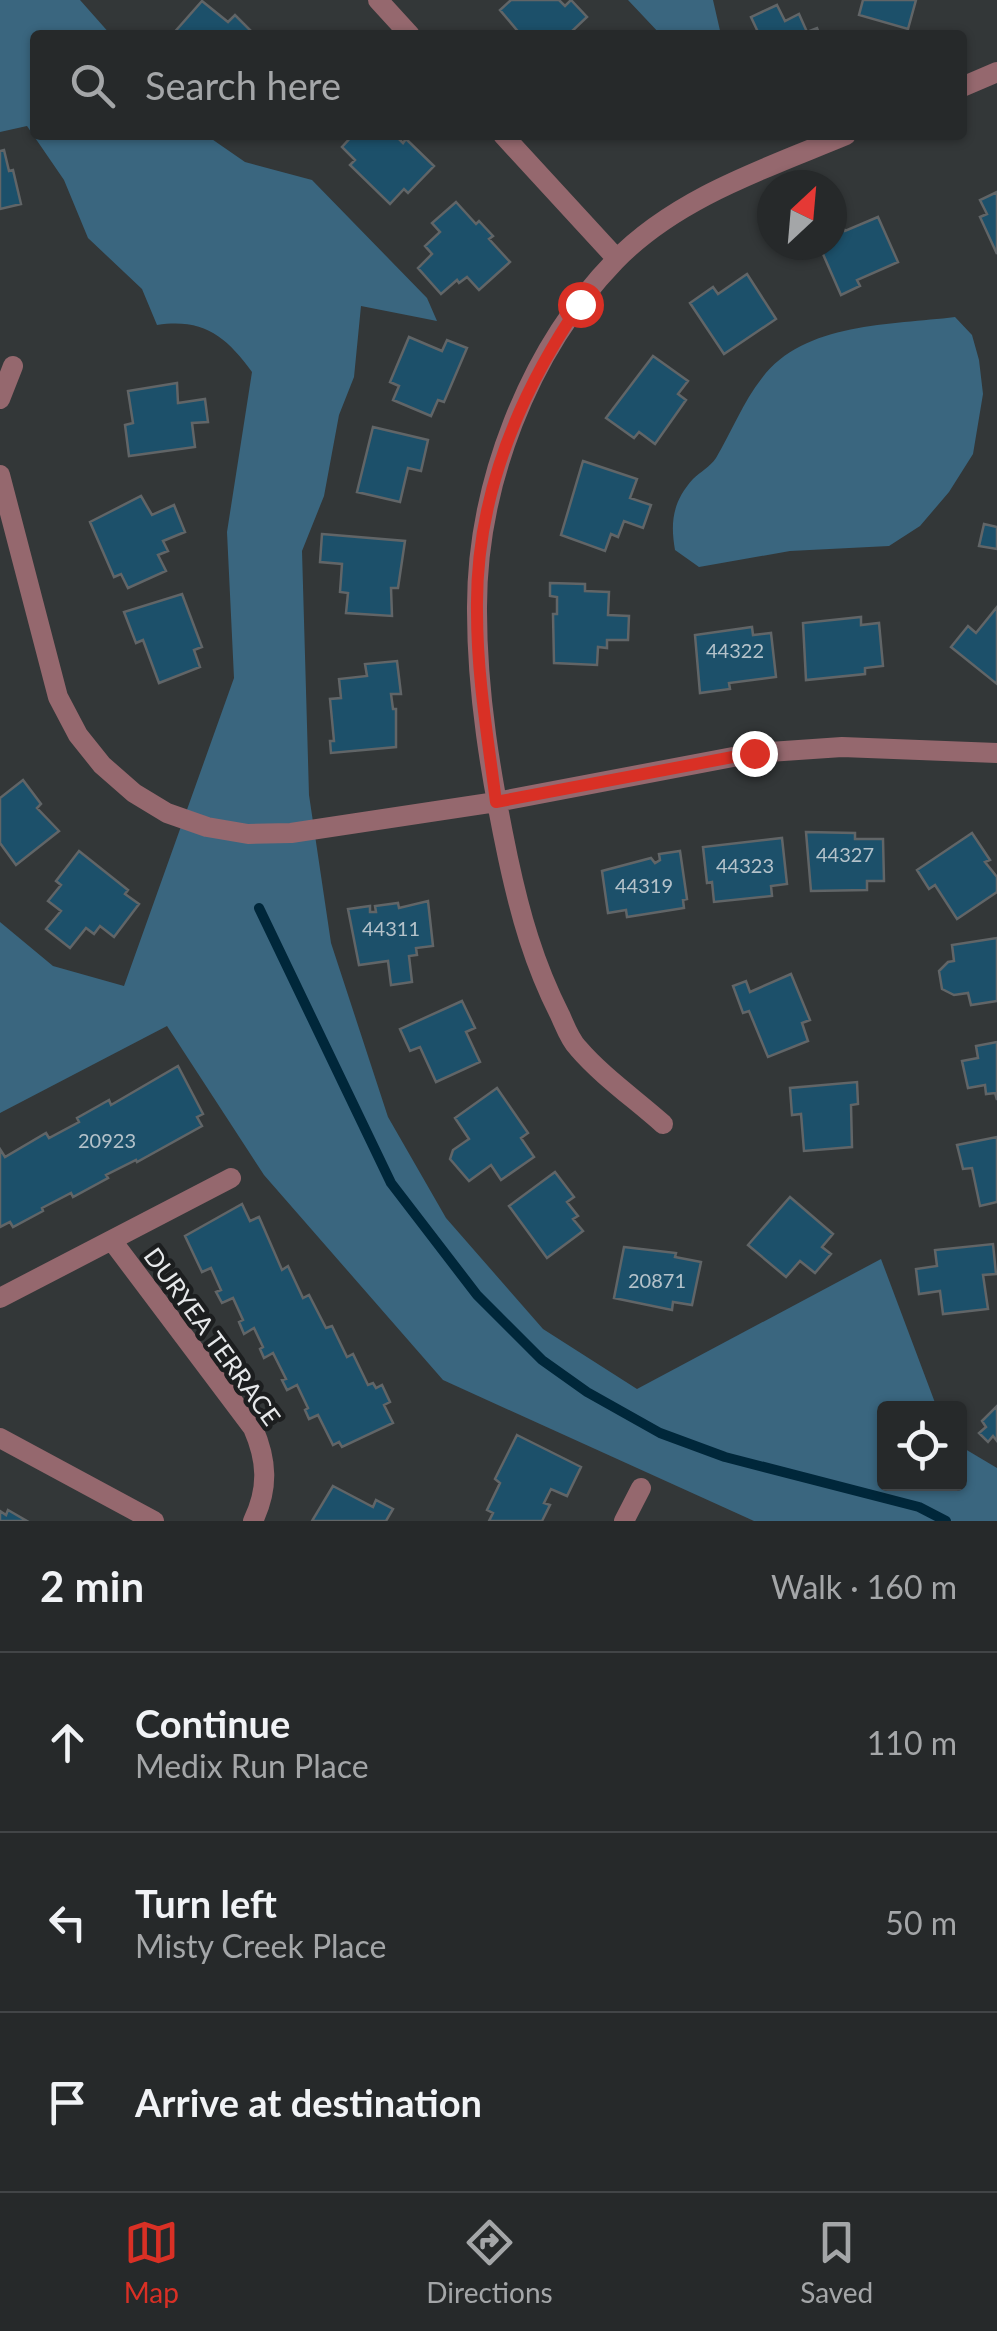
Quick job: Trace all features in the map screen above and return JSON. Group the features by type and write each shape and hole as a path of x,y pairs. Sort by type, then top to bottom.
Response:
{"street":[{"path":"378,0 405,30"},
{"path":"967,84 997,72"},
{"path":"507,140 617,259"},
{"path":"663,1124 576,1047 541,978 522,925 496,802 480,676 476,609 480,548 492,491 520,407 546,354 617,259 670,217 721,187 834,140"},
{"path":"0,400 14,366"},
{"path":"0,475 58,697 90,750 134,793 167,813 207,827 248,834 290,833 496,802 754,753 842,747 997,753"},
{"path":"0,1298 231,1178"},
{"name":"DURYEA TERRACE","path":"113,1242 253,1428 264,1452 266,1477 261,1504 252,1521"},
{"path":"0,1438 154,1521"},
{"path":"624,1521 640,1488"}],"shaded area":[{"path":"0,0 80,0 107,30 30,30 30,130 27,126 0,132"},
{"path":"628,0 713,0 720,30 656,30"},
{"path":"37,140 213,140 245,162 312,180 427,298 437,321 361,306 354,377 339,415 324,496 302,551 309,795 331,943 388,1117 446,1218 543,1329 637,1389 881,1259 934,1401 877,1401 877,1491 967,1491 967,1450 997,1468 997,1521 754,1521 443,1380 264,1175 167,1026 0,1113 0,922 53,966 124,986 234,678 227,532 252,372 233,348 212,332 188,324 157,325 142,289 88,238 64,180"},
{"path":"955,317 972,335 979,360 983,394 973,454 949,492 920,526 889,546 790,551 699,567 675,550 673,521 681,495 716,458 755,387 780,360 825,336 877,325"}],"building":[{"path":"511,0 559,0 565,6 571,0 587,17 573,30 517,30 500,10"},
{"path":"863,0 916,0 908,29 859,15"},
{"path":"202,1 228,22 235,15 250,30 176,30"},
{"path":"777,5 785,21 799,14 806,30 757,30 751,17"},
{"path":"348,140 407,140 434,166 408,193 404,189 390,204 350,165 355,160 342,147"},
{"path":"4,150 21,204 0,209 0,151"},
{"path":"997,192 997,254 980,217 987,214 980,200"},
{"path":"456,202 493,236 489,239 510,262 479,290 467,277 441,294 418,268 432,254 425,246 440,232 432,223"},
{"path":"878,217 898,262 857,280 860,286 841,295 826,260 847,260 847,230"},
{"path":"747,274 776,319 724,354 690,303 713,287 718,294"},
{"path":"409,337 442,351 447,340 467,348 444,402 438,400 431,416 393,400 399,386 390,382"},
{"path":"653,356 688,381 678,394 686,400 655,444 639,432 634,438 606,418"},
{"path":"177,383 178,403 205,399 208,422 192,423 195,447 129,456 125,425 133,423 128,391"},
{"path":"373,427 428,440 421,471 408,468 400,502 357,492"},
{"path":"583,461 637,479 630,498 651,505 643,528 624,521 618,537 611,534 605,551 561,535"},
{"path":"141,496 152,515 174,505 185,532 163,541 168,551 158,555 166,571 128,588 121,574 114,577 90,522"},
{"path":"984,524 997,527 997,549 979,546"},
{"path":"322,534 405,541 398,588 391,588 392,616 346,613 348,593 340,592 342,564 320,562"},
{"path":"550,583 585,584 585,591 609,592 608,615 629,616 628,640 607,640 607,648 598,647 597,665 554,663 553,614 557,614 557,597 550,596"},
{"path":"182,594 202,647 194,650 200,667 159,683 143,640 136,643 124,612"},
{"path":"997,607 997,684 951,647 968,626 976,633"},
{"path":"861,617 861,625 879,623 883,666 865,668 865,674 806,680 803,623"},
{"path":"752,627 753,635 771,633 776,677 729,683 730,689 700,693 695,635"},
{"path":"397,661 401,694 391,694 396,709 396,747 331,753 330,741 334,741 330,699 341,698 339,679 367,676 365,664"},
{"path":"23,780 41,804 37,808 59,831 16,865 0,843 0,798"},
{"path":"806,832 855,833 855,839 883,839 884,881 867,881 867,890 811,891"},
{"path":"972,833 990,860 985,862 997,877 997,892 957,919 935,885 929,889 917,870"},
{"path":"782,838 787,884 771,886 772,896 714,902 712,882 707,883 703,847"},
{"path":"79,851 128,890 125,894 139,904 114,937 100,926 94,934 86,928 70,948 46,929 61,911 48,901 61,885 56,881"},
{"path":"680,851 687,899 683,900 684,908 627,917 626,910 608,913 602,871 651,858 655,863 660,860 659,854"},
{"path":"428,901 433,946 416,948 417,955 409,956 412,982 391,985 388,961 359,965 348,909 370,906 370,912 376,912 375,906 398,903 399,908"},
{"path":"997,938 997,1001 971,1005 968,993 954,995 942,989 939,971 954,961 952,945"},
{"path":"791,974 810,1020 802,1023 808,1041 768,1057 749,1011 743,1013 733,986 746,981 750,992"},
{"path":"462,1001 475,1028 466,1032 480,1062 436,1082 420,1047 410,1051 400,1029"},
{"path":"997,1042 997,1100 995,1093 986,1094 985,1085 968,1088 962,1061 978,1058 976,1046"},
{"path":"178,1066 203,1114 197,1117 202,1126 106,1175 108,1178 73,1197 71,1193 42,1208 43,1211 13,1227 10,1222 0,1227 0,1149 5,1157 46,1133 49,1138 109,1100 111,1105"},
{"path":"857,1082 858,1104 851,1105 852,1147 804,1151 801,1114 792,1115 790,1088"},
{"path":"497,1088 528,1133 521,1138 534,1157 501,1180 491,1165 469,1181 450,1159 453,1150 469,1139 455,1118"},
{"path":"997,1137 997,1202 980,1206 972,1168 963,1169 957,1145"},
{"path":"555,1172 574,1197 567,1202 583,1231 547,1258 509,1206"},
{"path":"790,1197 833,1234 822,1247 831,1254 815,1273 800,1261 786,1277 748,1245"},
{"path":"242,1204 250,1221 259,1217 282,1270 288,1266 303,1298 309,1295 326,1328 332,1326 347,1357 353,1354 368,1385 382,1385 390,1402 384,1405 393,1423 342,1447 339,1442 333,1445 318,1415 309,1419 297,1385 287,1390 273,1353 264,1358 254,1328 244,1334 239,1322 243,1320 233,1298 222,1303 211,1268 202,1272 185,1236"},
{"path":"993,1244 996,1274 983,1275 988,1309 943,1314 940,1291 919,1294 916,1269 937,1266 935,1250"},
{"path":"624,1247 676,1253 675,1257 701,1262 692,1305 673,1302 672,1310 614,1298"},
{"path":"997,1406 997,1441 993,1436 988,1442 979,1433 986,1427 982,1421"},
{"path":"517,1435 581,1467 567,1496 551,1489 544,1503 550,1505 542,1521 489,1521 493,1513 487,1510 500,1483 495,1479"},
{"path":"333,1486 373,1507 376,1500 393,1509 386,1521 312,1521"},
{"path":"8,1510 27,1521 0,1521 0,1511 6,1515"}],"waterway":[{"path":"259,908 391,1183 477,1295 542,1360 587,1392 660,1433 725,1457 919,1507 946,1521"}],"route":[{"path":"580,304 546,354 520,407 492,491 480,548 476,609 480,676 496,802 754,753"}]}
